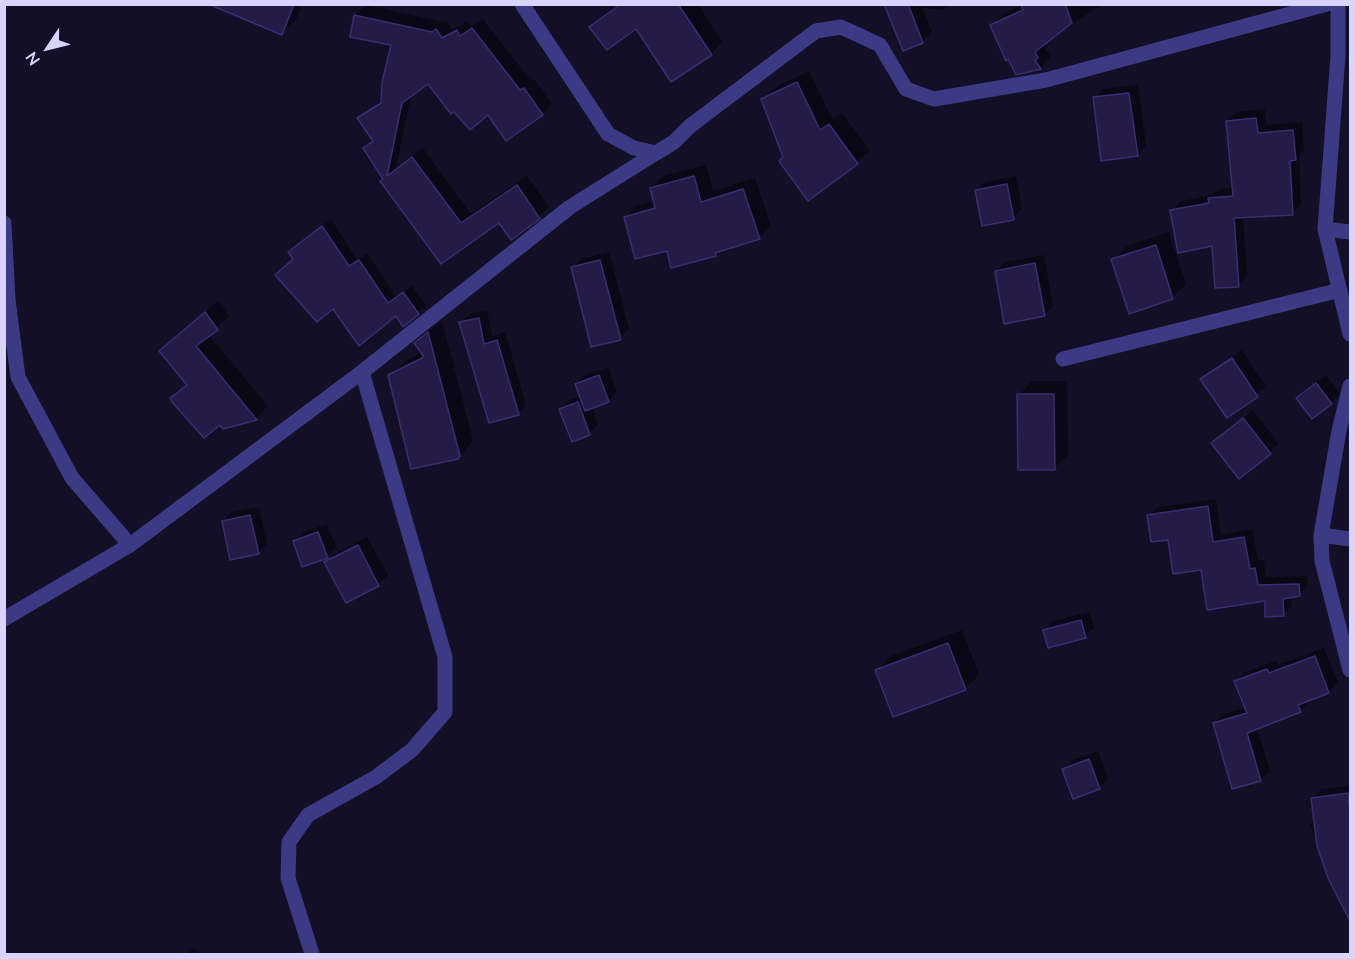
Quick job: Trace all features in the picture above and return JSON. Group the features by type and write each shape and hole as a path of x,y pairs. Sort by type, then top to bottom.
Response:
{"street":[{"path":"522,4 608,134 634,148 656,153"},
{"path":"4,619 130,546 362,372 570,207 674,142 690,126 816,31 841,27 880,45 906,89 934,99 1046,80 1327,4"},
{"path":"1338,4 1338,56 1325,229 1350,334"},
{"path":"4,223 8,300 18,377 72,478 130,546"},
{"path":"1325,229 1350,232"},
{"path":"1063,359 1340,290"},
{"path":"312,954 288,878 289,842 308,815 376,777 412,750 445,712 445,657 362,372"},
{"path":"1350,386 1339,431 1322,535 1322,561 1350,670"},
{"path":"1322,535 1350,539"}],"building":[{"path":"208,4 294,4 282,35"},
{"path":"621,4 678,4 712,55 671,82 636,29 607,50 589,27"},
{"path":"884,4 908,4 923,43 903,51"},
{"path":"1021,4 1065,4 1072,23 1035,52 1038,58 1035,60 1041,69 1016,75 1008,59 1006,61 990,25 1023,10"},
{"path":"354,15 432,32 436,29 442,38 457,30 460,36 472,28 520,90 524,88 543,115 506,141 488,115 470,130 454,112 451,114 428,84 402,103 387,176 412,157 461,223 517,185 540,219 511,240 499,223 441,264 380,181 383,179 363,148 373,141 357,118 381,103 382,82 391,45 350,37"},
{"path":"797,82 820,130 829,124 858,164 808,201 779,161 783,157 761,99"},
{"path":"1129,93 1138,156 1101,161 1093,97"},
{"path":"1256,118 1258,133 1293,130 1296,160 1290,161 1293,215 1234,218 1239,287 1215,288 1212,246 1178,253 1170,210 1209,203 1208,198 1233,196 1226,121"},
{"path":"694,176 701,202 743,189 760,239 715,253 716,256 671,268 667,251 635,259 624,217 655,208 650,188"},
{"path":"1007,184 1014,220 982,226 975,190"},
{"path":"322,226 349,266 359,260 388,303 403,292 419,314 403,327 396,316 359,346 333,309 317,322 275,275 293,259 288,252"},
{"path":"1156,245 1173,299 1129,314 1111,259"},
{"path":"600,260 621,340 591,347 571,267"},
{"path":"1035,263 1045,316 1004,324 995,271"},
{"path":"205,312 218,330 196,346 257,420 223,429 220,425 204,438 172,402 170,398 187,385 159,351"},
{"path":"479,318 484,344 497,340 519,415 489,423 459,322"},
{"path":"428,332 460,456 458,459 411,469 388,375 424,357 414,343"},
{"path":"1232,358 1258,397 1227,418 1200,379"},
{"path":"599,375 609,402 585,411 575,384"},
{"path":"1316,383 1332,404 1312,419 1296,398"},
{"path":"1017,394 1054,394 1055,470 1018,470"},
{"path":"578,402 590,435 572,442 559,409"},
{"path":"1243,418 1271,454 1239,479 1211,443"},
{"path":"1208,506 1213,542 1244,537 1250,569 1255,568 1258,585 1299,584 1300,596 1283,599 1284,616 1265,617 1265,601 1207,610 1201,570 1173,574 1168,540 1151,542 1147,515"},
{"path":"250,515 259,554 230,560 222,521"},
{"path":"318,532 328,558 302,567 293,541"},
{"path":"358,545 379,586 346,603 324,562"},
{"path":"1081,620 1086,638 1048,648 1043,630"},
{"path":"948,643 966,690 893,717 875,670"},
{"path":"1315,656 1329,693 1298,705 1301,712 1247,733 1261,781 1232,789 1213,723 1247,713 1234,681 1267,669 1269,673"},
{"path":"1089,759 1100,789 1073,799 1062,769"},
{"path":"1348,793 1350,921 1328,878 1317,846 1311,798"}]}
